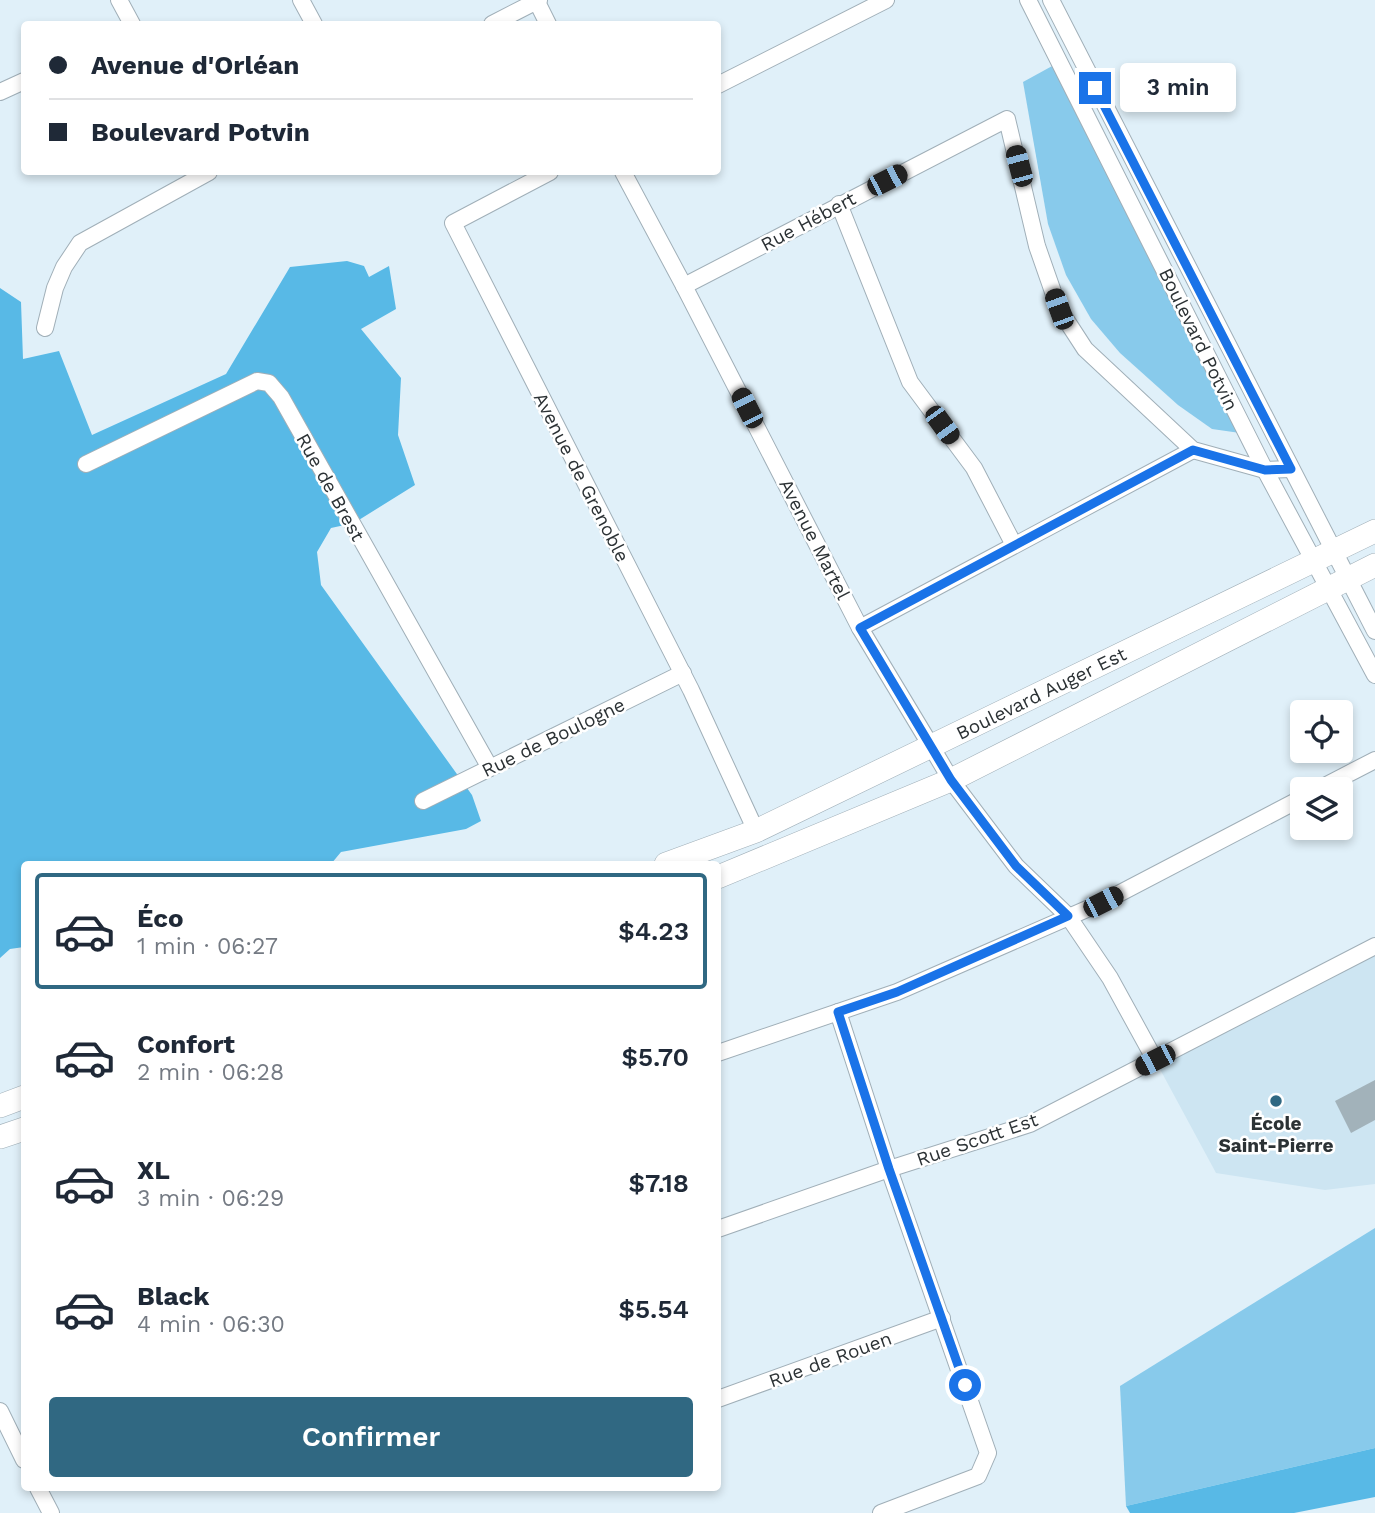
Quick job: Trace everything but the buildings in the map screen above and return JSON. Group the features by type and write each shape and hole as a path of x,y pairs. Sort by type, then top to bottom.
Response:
{"main road":[{"name":"Boulevard Auger Est","path":"674,861 755,831 1375,531"},
{"name":"Boulevard Auger Est","path":"721,876 951,780 1375,565"},
{"path":"0,1106 21,1098"},
{"path":"0,1137 21,1130"}],"street":[{"path":"119,0 130,21"},
{"path":"301,0 312,21"},
{"path":"498,21 537,0 547,21"},
{"path":"721,83 886,0"},
{"name":"Boulevard Potvin","path":"1028,0 1265,470 1323,555 1338,583 1375,675"},
{"name":"Boulevard Potvin","path":"1051,0 1291,469 1323,555 1338,583 1375,631"},
{"path":"0,92 21,82"},
{"path":"1089,119 1106,111"},
{"name":"Rue Hébert","path":"684,285 1007,119 1037,246 1059,309 1085,349 1193,450"},
{"path":"45,328 55,288 64,267 80,243 204,175"},
{"name":"Avenue de Grenoble","path":"544,175 453,223 682,673 755,831"},
{"name":"Avenue Martel","path":"625,175 860,628 951,780 1016,866 1068,916 1110,978 1155,1060"},
{"path":"839,204 910,382 974,468 1014,545"},
{"path":"1154,247 1172,237"},
{"name":"Rue de Brest","path":"86,464 257,381 269,383 281,397 490,768"},
{"path":"860,628 1193,450 1265,470 1291,469"},
{"name":"Rue de Boulogne","path":"423,801 682,673"},
{"path":"1342,777 1375,760"},
{"path":"721,1052 897,992 1103,902 1290,804"},
{"name":"Rue Scott Est","path":"721,1228 889,1169 1030,1124 1375,946"},
{"path":"838,1012 889,1169 988,1453 978,1476 880,1513"},
{"name":"Rue de Rouen","path":"721,1398 942,1318"},
{"path":"0,1411 21,1454"},
{"path":"40,1491 51,1513"}],"shaded area":[{"path":"1054,65 1240,433 1212,429 1178,405 1120,353 1091,319 1066,275 1048,224 1023,82"},
{"path":"347,261 364,266 369,277 389,266 396,309 361,329 401,378 398,435 415,485 354,523 331,528 317,552 321,585 472,795 481,821 466,829 341,852 334,861 21,861 21,947 10,949 0,958 0,288 21,302 23,359 59,351 92,435 226,374 290,267"},
{"name":"École Saint-Pierre","path":"1375,946 1375,1184 1325,1190 1216,1173 1155,1060"},
{"path":"1375,1228 1375,1448 1126,1506 1120,1386"},
{"path":"1375,1448 1375,1497 1294,1513 1130,1513 1126,1506"}],"place":[{"name":"École Saint-Pierre","path":"1276,1101"}],"route":[{"path":"965,1385 889,1169 838,1012 897,992 1068,916 1016,866 951,780 860,628 1193,450 1265,470 1291,469 1095,88"}]}
